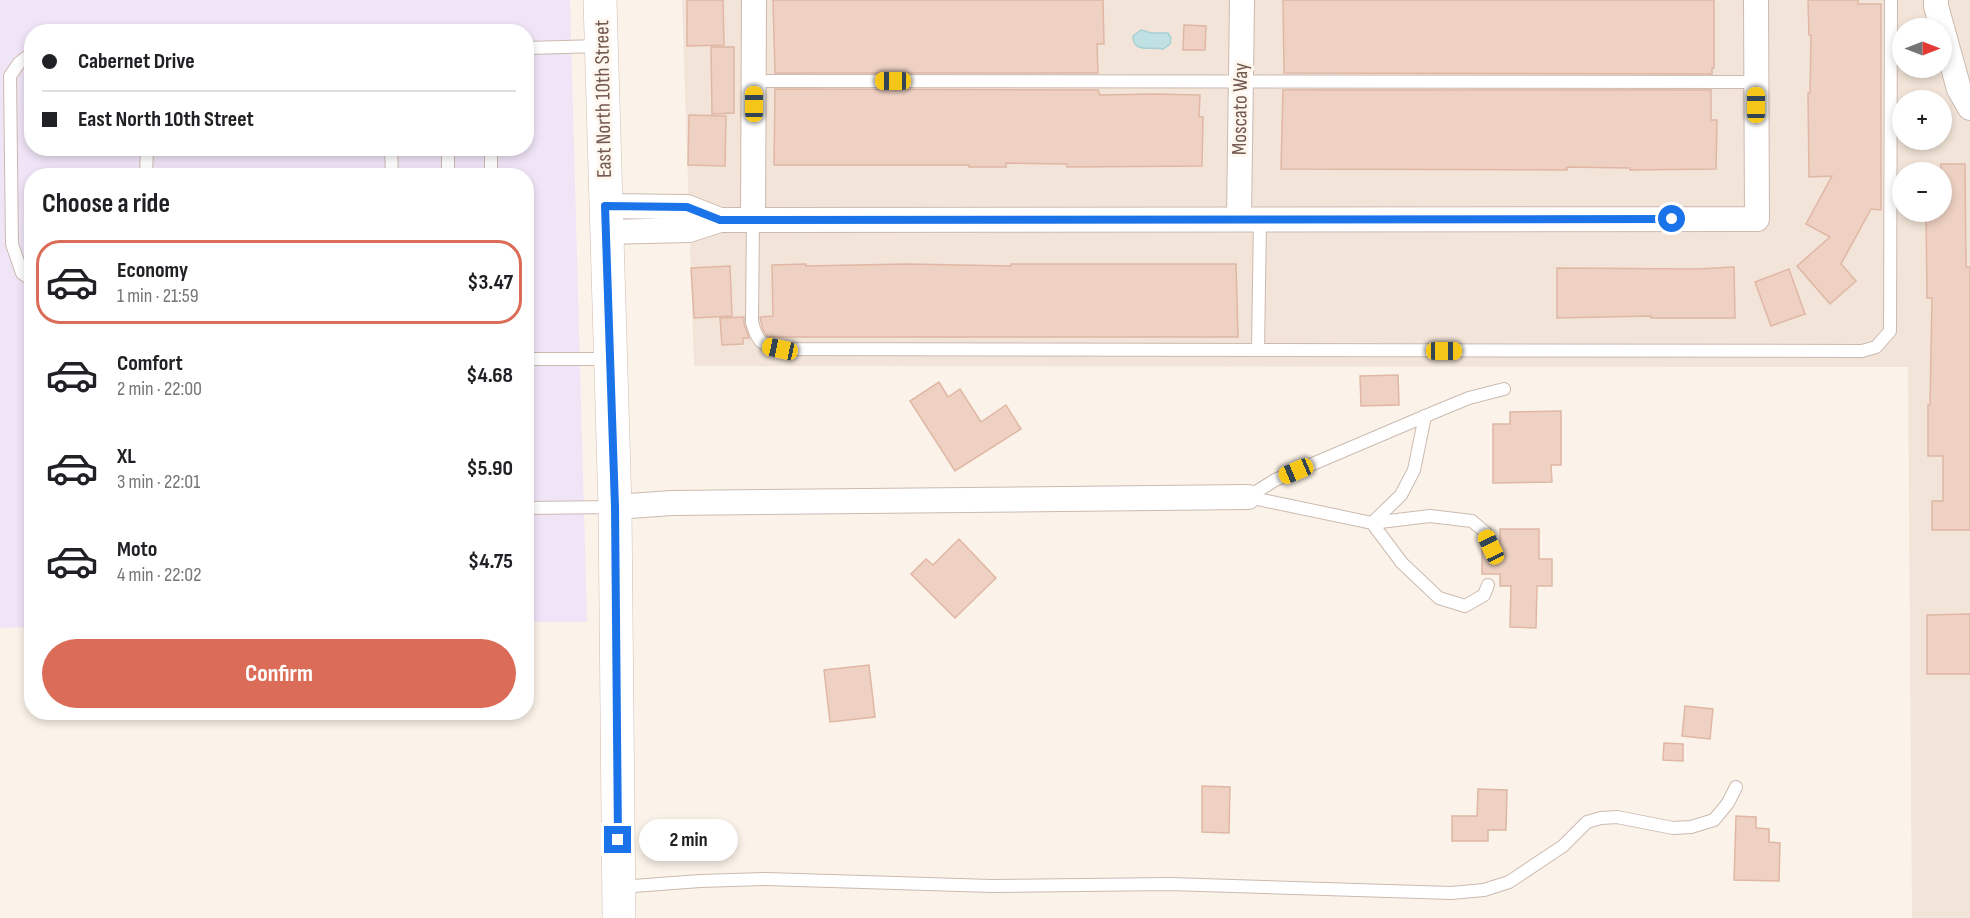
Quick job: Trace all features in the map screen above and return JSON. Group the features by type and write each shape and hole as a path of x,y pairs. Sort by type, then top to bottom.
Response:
{"main road":[{"name":"East North 10th Street","path":"600,0 615,507 619,903"}],"street":[{"path":"753,219 754,0"},
{"name":"Moscato Way","path":"1242,0 1241,81 1250,219"},
{"path":"606,219 689,230 720,220 753,219 1250,219 1751,211 1756,82 1756,0"},
{"path":"1936,0 1959,89 1970,108"},
{"path":"615,507 672,503 1248,497"}],"lane":[{"path":"753,219 752,322 756,336 766,346 780,349 1863,351 1876,347 1890,331 1891,0"},
{"path":"534,48 601,46"},
{"path":"24,59 10,76 12,244 24,274"},
{"path":"754,81 1756,82"},
{"path":"1250,219 1258,350"},
{"path":"534,359 610,358"},
{"path":"1248,497 1275,480 1425,416 1468,398 1504,389"},
{"path":"1372,523 1401,495 1414,470 1425,416"},
{"path":"1248,497 1372,523 1430,516 1472,521 1485,532 1491,547"},
{"path":"534,508 615,507"},
{"path":"1372,523 1402,563 1439,598 1465,606 1484,595 1488,585"},
{"path":"619,903 699,881 766,879 992,886 1170,885 1451,893 1484,890 1509,882 1563,846 1587,822 1617,817 1673,828 1691,827 1714,819 1728,803 1736,788"}],"shaded area":[{"path":"0,0 570,0 587,622 534,622 534,168 24,168 24,627 0,628"},
{"path":"682,0 1970,0 1970,918 1912,918 1908,367 694,366"}],"water":[{"path":"1141,30 1151,33 1168,33 1171,38 1170,44 1163,49 1140,47 1134,42 1133,36"}],"building":[{"path":"687,0 723,0 724,45 687,46"},
{"path":"773,0 1103,0 1104,44 1097,44 1098,73 775,73"},
{"path":"1283,0 1714,0 1714,68 1712,68 1712,74 1284,73"},
{"path":"1808,0 1858,0 1858,4 1881,4 1881,210 1871,209 1841,264 1856,281 1830,304 1797,266 1830,237 1806,224 1832,176 1809,177 1808,93 1810,93 1811,35 1809,35"},
{"path":"1184,25 1206,26 1205,50 1183,50"},
{"path":"711,47 734,47 734,113 712,114"},
{"path":"775,89 1098,90 1100,95 1200,95 1199,117 1203,117 1202,166 1067,167 1067,164 1006,163 1006,167 774,165"},
{"path":"1283,90 1711,90 1711,120 1717,120 1716,169 1630,170 1630,168 1567,167 1567,170 1281,169"},
{"path":"689,115 726,116 725,166 688,165"},
{"path":"1952,164 1965,164 1966,267 1970,267 1970,530 1932,530 1932,501 1943,501 1943,456 1928,456 1932,298 1927,298 1926,222 1952,222"},
{"path":"806,264 806,266 907,264 1011,266 1011,264 1236,264 1238,337 768,337 763,330 760,317 773,316 772,265"},
{"path":"730,266 732,316 694,318 691,268"},
{"path":"1734,267 1735,318 1651,318 1651,316 1557,318 1557,268"},
{"path":"1789,269 1805,314 1771,326 1755,282"},
{"path":"744,317 749,338 743,338 743,344 722,345 720,318"},
{"path":"1398,375 1399,405 1361,406 1360,376"},
{"path":"939,382 948,397 960,389 981,422 1006,405 1021,429 955,471 910,401"},
{"path":"1561,411 1561,465 1551,465 1552,482 1493,483 1493,424 1510,424 1510,412"},
{"path":"1500,529 1539,529 1539,559 1552,559 1552,586 1537,586 1536,628 1510,627 1511,586 1500,586 1500,574 1482,574 1482,549 1490,555 1500,549"},
{"path":"959,539 996,578 955,618 911,574 926,559 933,565"},
{"path":"1970,614 1970,674 1927,674 1927,615"},
{"path":"869,665 875,717 830,722 824,670"},
{"path":"1685,706 1713,709 1710,739 1682,736"},
{"path":"1664,743 1683,744 1683,761 1663,760"},
{"path":"1202,786 1230,787 1229,833 1202,832"},
{"path":"1478,789 1507,790 1506,830 1488,830 1488,841 1452,841 1452,816 1477,816"},
{"path":"1736,816 1756,817 1756,828 1769,829 1769,842 1780,843 1779,881 1734,880"}],"route":[{"path":"618,840 615,507 605,206 687,207 720,220 1672,219"}]}
